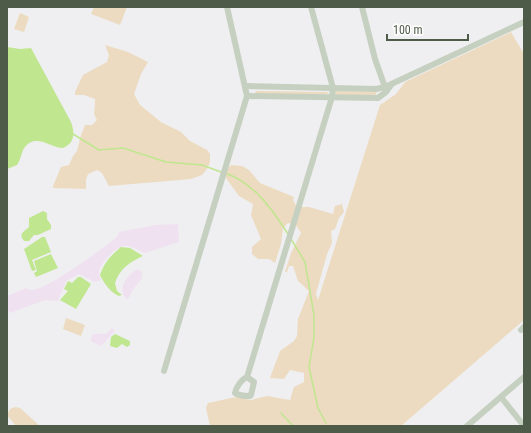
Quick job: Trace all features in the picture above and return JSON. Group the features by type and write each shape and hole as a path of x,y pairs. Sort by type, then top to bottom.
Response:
{"street":[{"path":"164,371 247,96 246,86 227,7"},
{"path":"247,377 332,97 332,88 311,7"},
{"path":"362,7 374,59 387,88"},
{"path":"246,86 387,88 524,22"},
{"path":"247,96 378,98 387,88"},
{"path":"467,426 524,377"},
{"path":"500,397 524,426"}],"shaded area":[{"path":"94,7 127,7 120,25 91,14"},
{"path":"20,13 29,17 24,32 14,29"},
{"path":"511,32 524,54 524,320 401,426 210,426 206,408 208,403 236,397 251,400 267,396 290,400 294,387 304,382 304,373 290,370 284,379 270,378 280,351 294,341 297,336 298,319 309,291 298,281 293,266 289,266 287,272 285,272 291,253 301,233 296,225 288,223 283,228 281,244 275,263 269,259 258,259 252,254 252,247 261,239 251,215 253,204 239,196 223,174 231,165 242,166 249,170 260,183 294,197 293,200 297,207 309,207 333,214 335,206 342,204 344,212 339,218 335,229 331,231 332,243 327,254 316,294 318,300 380,105 396,94 405,82"},
{"path":"105,45 128,52 148,62 141,74 134,94 140,105 161,122 181,132 190,141 207,150 210,154 210,162 202,175 191,179 109,186 102,173 97,170 88,174 86,179 86,189 53,188 61,167 69,165 77,151 85,125 92,125 97,120 94,114 95,99 84,95 75,95 75,92 83,75 107,62 109,55"},
{"path":"7,47 20,49 31,48 71,122 73,137 70,143 63,148 37,141 27,144 17,165 7,169"},
{"path":"256,91 329,93 257,94 255,93"},
{"path":"336,91 377,93 375,95 337,95 335,93"},
{"path":"43,211 47,213 47,219 51,225 51,229 38,235 34,235 29,241 24,241 22,234 29,227 29,218"},
{"path":"42,237 45,237 51,252 32,260 36,270 32,271 24,249"},
{"path":"121,247 130,248 143,256 130,263 123,269 117,278 115,283 117,291 122,295 119,296 108,287 100,275 108,260"},
{"path":"51,254 58,268 36,277 34,273 37,271 34,261"},
{"path":"78,277 81,277 91,284 76,309 60,300 68,291 64,289 68,281 72,283"},
{"path":"66,318 85,325 81,336 63,329"},
{"path":"115,334 130,341 130,345 127,347 122,344 117,348 110,346 111,337"},
{"path":"15,407 20,408 40,426 16,426 7,415 10,409"}],"sand":[{"path":"178,224 179,242 145,253 135,248 124,246 114,251 105,260 99,274 101,280 95,282 79,274 66,281 58,301 45,300 10,313 7,310 7,296 26,288 32,290 50,283 75,268 100,250 117,237 119,232 155,225"},
{"path":"137,269 142,272 142,278 132,291 129,298 126,299 123,295 124,282"},
{"path":"112,328 115,331 101,346 91,341 93,334 106,334"}],"waterway":[{"path":"73,134 99,150 123,148 166,162 202,165 221,172"},
{"path":"225,173 245,183 253,190 269,206 288,234"},
{"path":"291,239 305,262 314,315 314,337 309,367 318,408 326,423"},
{"path":"281,413 293,426"}]}
